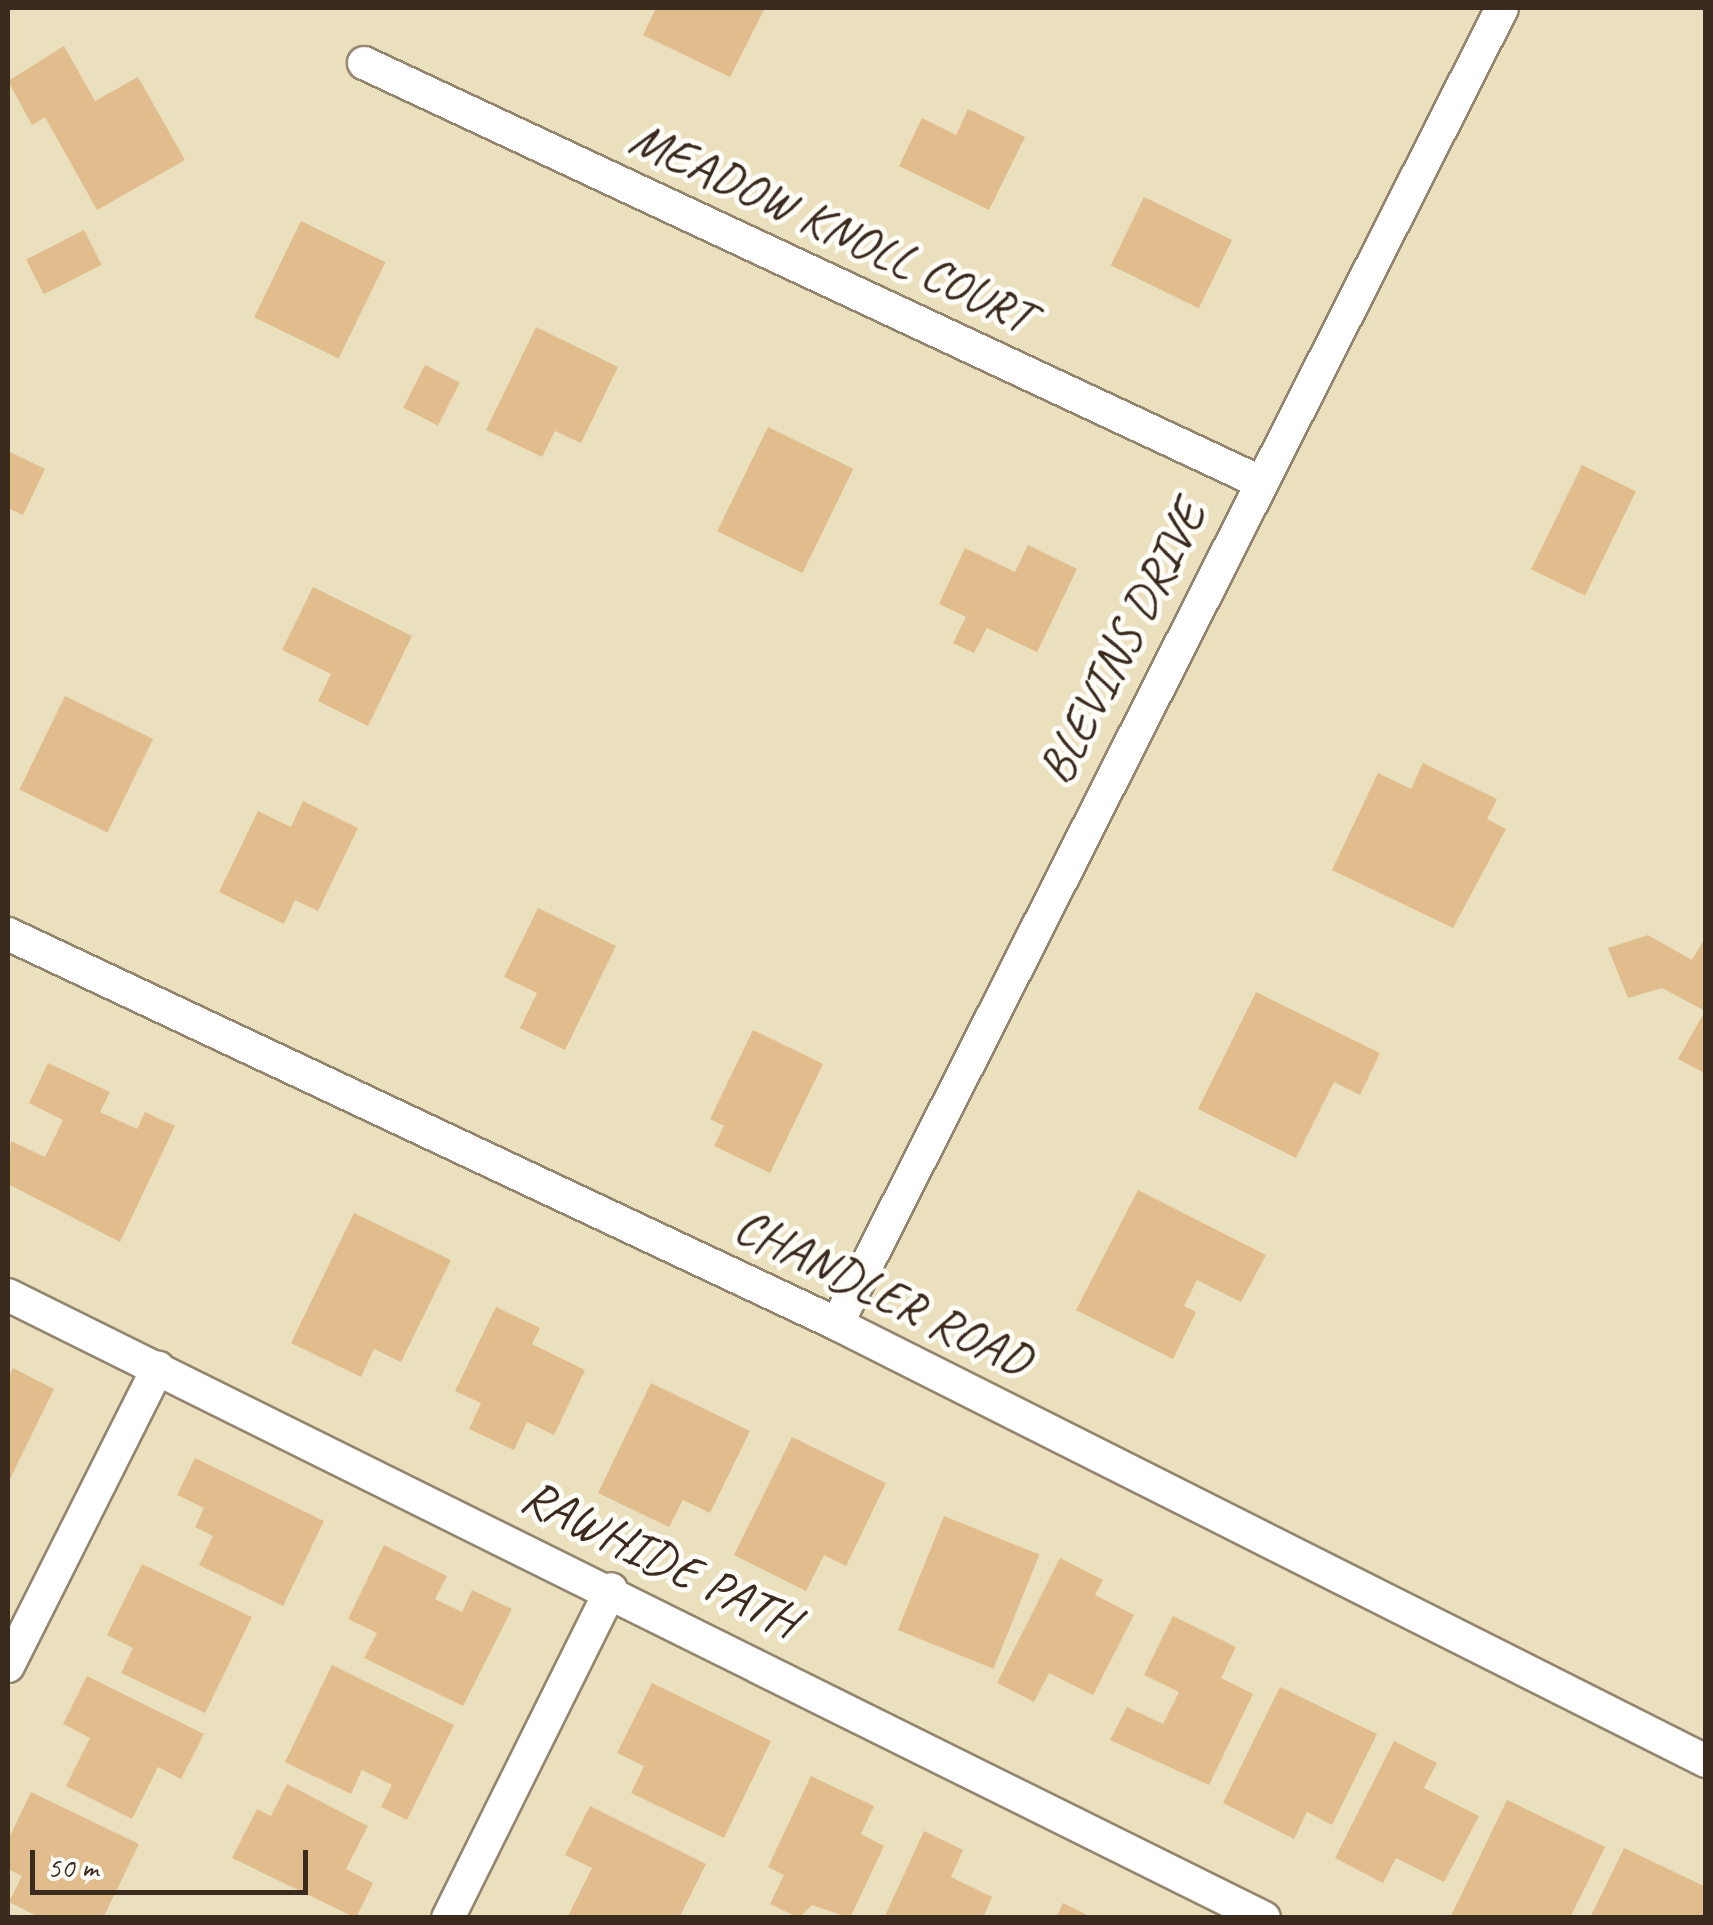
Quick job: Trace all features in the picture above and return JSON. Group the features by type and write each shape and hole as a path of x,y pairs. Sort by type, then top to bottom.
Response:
{"street":[{"name":"BLEVINS DRIVE","path":"837,1324 1258,481 1502,8"},
{"name":"MEADOW KNOLL COURT","path":"364,63 1258,481"},
{"name":"CHANDLER ROAD","path":"8,934 837,1324 1706,1761"},
{"name":"RAWHIDE PATH","path":"8,1295 611,1589 1264,1918"},
{"path":"8,1666 158,1368"},
{"path":"448,1918 611,1589"}],"building":[{"path":"656,8 765,8 730,77 643,35"},
{"path":"64,46 95,101 138,77 185,160 97,210 45,117 32,125 8,81"},
{"path":"968,109 1025,137 989,210 899,166 922,118 956,135"},
{"path":"1144,197 1232,240 1199,308 1111,265"},
{"path":"301,221 385,262 339,358 254,317"},
{"path":"84,230 102,265 44,294 26,260"},
{"path":"536,327 618,367 581,443 555,431 542,457 486,430"},
{"path":"425,365 460,383 438,425 403,408"},
{"path":"768,427 853,469 803,573 717,531"},
{"path":"8,451 45,469 23,515 8,508"},
{"path":"1582,465 1636,491 1585,596 1531,569"},
{"path":"1028,545 1077,569 1037,652 987,628 974,653 953,643 966,617 939,604 965,548 1015,572"},
{"path":"313,587 412,636 368,726 318,701 331,674 282,650"},
{"path":"65,696 153,739 107,832 19,789"},
{"path":"1423,763 1497,799 1487,819 1506,829 1453,928 1332,870 1378,773 1411,789"},
{"path":"303,801 358,828 318,911 295,900 284,924 219,892 258,811 291,827"},
{"path":"538,908 616,946 565,1050 520,1028 537,993 504,977"},
{"path":"1648,935 1692,960 1706,936 1706,1074 1678,1059 1705,1011 1662,988 1628,998 1608,948"},
{"path":"1256,992 1380,1053 1360,1095 1334,1082 1296,1158 1198,1109"},
{"path":"753,1030 823,1064 770,1173 714,1146 724,1126 710,1119"},
{"path":"48,1063 110,1092 100,1112 137,1129 145,1112 175,1126 120,1242 8,1184 11,1141 45,1157 63,1120 29,1103"},
{"path":"1138,1190 1266,1255 1241,1302 1197,1280 1184,1306 1196,1312 1173,1359 1076,1310"},
{"path":"354,1213 451,1260 401,1362 374,1349 361,1377 291,1343"},
{"path":"496,1307 540,1328 532,1344 585,1370 554,1435 527,1422 514,1450 469,1429 481,1403 455,1391"},
{"path":"13,1368 54,1389 8,1483 8,1380"},
{"path":"651,1383 750,1431 710,1513 683,1500 669,1527 598,1493"},
{"path":"792,1437 886,1483 846,1566 824,1555 806,1591 734,1555"},
{"path":"195,1458 324,1521 283,1606 199,1565 213,1536 195,1527 204,1508 177,1495"},
{"path":"944,1516 1039,1555 993,1669 898,1630"},
{"path":"384,1545 447,1576 435,1599 462,1612 472,1590 512,1609 463,1706 364,1658 377,1633 348,1619"},
{"path":"1060,1558 1103,1580 1095,1595 1134,1615 1093,1695 1049,1673 1034,1702 997,1683"},
{"path":"142,1564 252,1617 205,1713 121,1673 133,1648 107,1635"},
{"path":"1173,1616 1236,1647 1221,1678 1253,1694 1209,1785 1110,1740 1127,1707 1163,1724 1179,1692 1144,1675"},
{"path":"332,1665 454,1725 407,1820 381,1807 392,1785 362,1770 351,1794 285,1762"},
{"path":"87,1676 204,1734 181,1779 158,1767 132,1819 66,1786 90,1738 63,1724"},
{"path":"652,1683 771,1741 724,1838 631,1793 644,1766 617,1753"},
{"path":"1280,1687 1377,1734 1332,1825 1307,1812 1294,1839 1223,1803"},
{"path":"1394,1741 1437,1763 1424,1788 1479,1816 1444,1882 1396,1858 1383,1883 1335,1858"},
{"path":"811,1776 874,1806 861,1834 884,1846 850,1918 812,1905 799,1918 770,1904 784,1875 768,1867"},
{"path":"287,1784 368,1826 346,1869 373,1883 356,1918 232,1858 257,1809 271,1816"},
{"path":"31,1792 139,1844 103,1918 41,1918 9,1902 22,1876 8,1869 8,1840"},
{"path":"1507,1800 1605,1847 1570,1918 1450,1918"},
{"path":"590,1806 706,1864 679,1918 567,1918 592,1868 565,1855"},
{"path":"924,1831 963,1850 951,1877 992,1897 983,1918 884,1918"},
{"path":"1624,1848 1706,1887 1706,1918 1590,1918"},
{"path":"1063,1903 1093,1918 1056,1918"}]}
